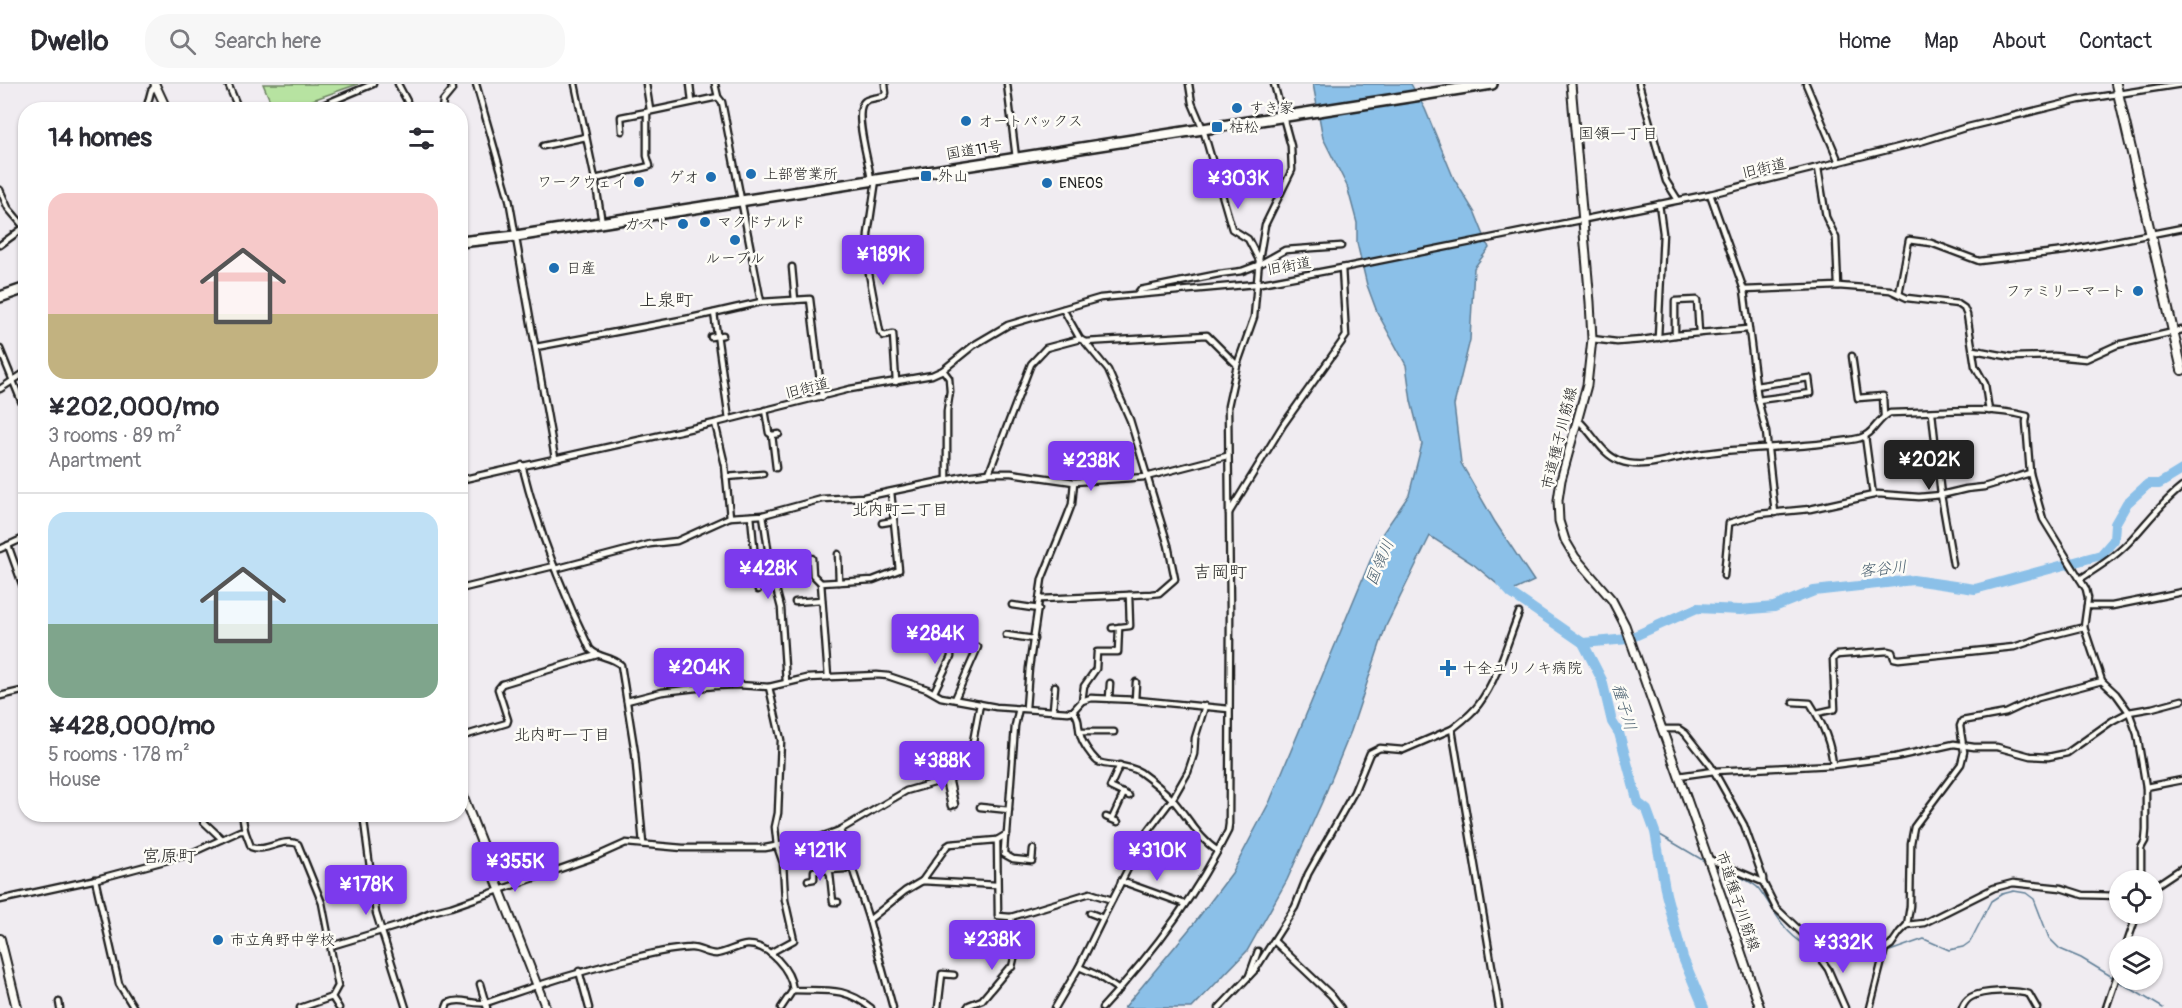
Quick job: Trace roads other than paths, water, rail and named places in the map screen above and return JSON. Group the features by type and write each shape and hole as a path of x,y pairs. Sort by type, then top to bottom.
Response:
{"highway":[{"name":"国道11号","path":"468,241 516,236 873,181 1287,116 1435,90 1492,84"},
{"path":"0,297 18,291"}],"main road":[{"path":"2116,84 2151,234 2178,331 2182,370"},
{"path":"0,939 17,1008"}],"street":[{"path":"148,102 156,84"},
{"path":"156,84 164,102"},
{"path":"228,84 236,102"},
{"path":"332,102 373,84"},
{"path":"398,84 407,100"},
{"path":"443,102 452,90 451,84"},
{"path":"476,84 509,199 555,458"},
{"path":"575,84 602,223"},
{"path":"595,178 650,166 647,156 646,84"},
{"path":"690,84 692,102"},
{"path":"716,84 718,97 722,102 761,302"},
{"path":"885,84 884,96 863,103 860,126 873,181 867,263 880,332 884,336 893,334 896,382"},
{"path":"1007,84 1016,158"},
{"path":"1189,84 1192,103 1203,129 1232,229 1248,239 1258,263"},
{"path":"1102,1008 1152,950 1185,904 1228,831 1228,406 1237,365 1254,317 1258,263 1265,225 1292,170 1287,116 1274,84"},
{"name":"市道種子川筋線","path":"1571,84 1592,339 1587,385 1561,480 1558,500 1559,521 1565,540 1575,557 1612,600 1625,625 1760,1008"},
{"path":"1639,84 1666,181 1678,200"},
{"path":"1806,84 1839,162"},
{"name":"旧街道","path":"468,478 715,423 850,389 932,375 943,370 974,345 1008,325 1100,298 1256,284 1345,268 1710,194 2079,100 2182,84"},
{"path":"622,131 621,117 718,97"},
{"path":"543,146 586,137"},
{"path":"1818,168 1826,217 1836,238 1838,286"},
{"path":"0,190 8,208 18,219"},
{"path":"1710,194 1744,290 1758,400 1764,418 1775,513"},
{"path":"1658,338 1663,233 1659,204"},
{"path":"1899,294 1909,240 1931,243 1979,261 2065,251 2182,228"},
{"path":"0,244 18,232"},
{"path":"1137,294 1140,290 1242,271 1285,249 1341,246"},
{"path":"792,267 795,300"},
{"path":"1229,513 1283,425 1346,336 1345,268"},
{"path":"1744,290 1838,286 1890,290 1914,299 1958,304 1964,308 1974,350 1975,366 1985,384 1989,411"},
{"path":"536,347 761,302 810,299 822,397"},
{"path":"1675,335 1675,301 1697,300 1699,333"},
{"path":"1041,599 1160,593 1175,579 1168,545 1130,420 1108,370 1083,341 1063,309"},
{"path":"714,313 718,355 726,383 729,419"},
{"path":"1592,339 1617,342 1748,329"},
{"path":"1974,350 2012,357 2055,356 2086,359 2117,345 2178,331"},
{"path":"989,473 1031,363 1046,348 1083,341 1207,335 1237,365"},
{"path":"0,349 18,395"},
{"path":"1852,356 1858,398 1883,396 1884,416"},
{"path":"943,370 949,378 950,391 947,411 947,480"},
{"path":"0,389 18,378"},
{"path":"1756,386 1809,378 1811,393 1758,400"},
{"path":"765,410 769,433 772,435 776,465 782,461"},
{"path":"1578,420 1589,430 1606,453 1621,461 1635,464 1714,451 1805,446 1865,436 1884,416 1890,413 1932,413 1955,410 1989,411 2027,416 2030,473 2043,519 2086,589 2087,606 2084,627 2102,681 2116,694 2129,712 2137,734 2146,787 2146,830 2145,841 2141,848 2141,870"},
{"path":"1932,413 1941,495 1953,564"},
{"path":"715,423 726,477 730,517"},
{"path":"772,435 779,434"},
{"path":"1865,436 1873,495"},
{"path":"468,587 650,544 677,541 730,517 764,515 822,499 864,497 989,473 1011,473 1074,482 1146,477 1227,456"},
{"path":"522,465 554,568 576,621 590,649 597,655"},
{"path":"1724,576 1729,523 1759,514 1810,509 1873,495 1941,495 1984,487 2030,473"},
{"path":"726,477 763,474"},
{"path":"1026,708 1029,668 1045,569 1070,510 1074,482"},
{"path":"2079,578 2115,555 2162,504 2182,488"},
{"path":"821,583 873,580 899,570 891,492"},
{"path":"764,515 771,569 782,608 786,682"},
{"path":"751,516 758,590"},
{"path":"882,523 894,521"},
{"path":"0,549 18,541"},
{"path":"8,545 18,573"},
{"path":"838,554 839,582"},
{"path":"812,558 813,575 821,583 828,677"},
{"path":"2087,606 2112,606 2182,592"},
{"path":"1112,628 1130,626 1129,595"},
{"path":"795,602 822,600"},
{"path":"1012,605 1039,609"},
{"path":"1220,1008 1255,970 1295,907 1308,874 1354,792 1370,753 1380,748 1403,750 1452,729 1469,715 1491,682 1519,613"},
{"path":"1082,701 1084,686 1096,669 1097,652 1118,652 1119,627"},
{"path":"1817,713 1835,709 1833,659 1837,656 1888,651 1892,652 1894,658 1899,659 2014,647 2084,627"},
{"path":"934,693 951,657 951,640 947,640 944,633"},
{"path":"1006,635 1034,639"},
{"path":"955,699 978,647"},
{"path":"468,735 507,723 498,688 502,684 597,655 612,658 621,665 635,753 643,844"},
{"path":"627,701 662,692 714,686 769,687 807,678 888,676 941,697 980,704 1073,711"},
{"path":"1908,926 1911,843 1914,827 1961,764 1963,746 1960,726 1962,721 2006,713 2038,698 2102,681"},
{"path":"1136,682 1136,700"},
{"path":"1109,699 1110,683"},
{"path":"1053,710 1055,686"},
{"path":"769,687 781,740 778,813 775,826 777,846 783,863 785,900 794,940 770,953"},
{"path":"0,696 18,692"},
{"path":"1073,711 1082,701 1091,698 1229,709"},
{"path":"1678,776 1714,771 1833,765 1895,757 1954,744 1997,747 2030,756 2048,758 2067,753 2096,731 2129,712 2182,700"},
{"path":"1793,702 1810,703 1817,713 1831,746 1833,765"},
{"path":"331,946 500,890 626,843 683,848 765,848 818,838 840,830 906,791 947,779 962,772 968,764 980,704"},
{"path":"1055,1008 1079,967 1145,835 1172,800 1188,772 1205,706"},
{"path":"1019,708 1015,726 1004,854 1014,860 1018,857 1032,861 1033,849"},
{"path":"1073,711 1079,720 1081,740 1096,761 1100,764 1120,765 1137,770 1172,800 1193,828 1218,851"},
{"path":"1452,729 1499,1008"},
{"path":"1661,729 1679,729 1685,733 1714,771 1744,825 1763,878 1762,882 1776,908 1816,949 1828,969 1845,1008"},
{"path":"1080,732 1114,732"},
{"path":"1120,765 1110,787 1129,796"},
{"path":"947,779 953,805"},
{"path":"2146,787 2182,780"},
{"path":"1106,817 1115,820 1124,793"},
{"path":"980,807 1009,810"},
{"path":"468,808 546,1008"},
{"path":"204,822 222,839"},
{"path":"244,822 251,847 258,849 290,841 298,844 322,903 338,986 332,996 300,1008"},
{"path":"364,822 373,895 381,931 406,1008"},
{"path":"840,830 869,920 893,1008"},
{"path":"0,900 187,855 245,831"},
{"path":"869,920 905,891 922,881 950,844 997,840 1005,837"},
{"path":"818,838 830,874 833,902 838,902"},
{"path":"997,840 998,916 1011,917 1090,893 1112,900"},
{"path":"1709,859 1762,882"},
{"path":"808,880 814,879 814,871 845,869 851,865"},
{"path":"2163,880 2182,868"},
{"path":"94,879 119,984 134,1008"},
{"path":"922,881 998,885"},
{"path":"1121,881 1185,904"},
{"path":"1816,949 1842,953 1885,949 1908,926 1924,922 1994,888 2013,883 2061,888 2084,895 2109,896"},
{"path":"1090,913 1103,918"},
{"path":"967,1008 982,1000 1008,969 1012,968 1015,954 1011,917"},
{"path":"1274,941 1331,995 1341,1008"},
{"path":"446,1008 448,1003 457,1000 486,1006 538,985 579,972 661,952 697,948 704,954 718,954 747,945 770,953 789,974 793,990 781,1008"},
{"path":"1870,1008 1885,949"},
{"path":"1249,976 1258,951"},
{"path":"1079,967 1095,974 1119,990"},
{"path":"579,972 582,996 589,1008"},
{"path":"938,1008 942,974 954,975"},
{"path":"480,984 486,1006"},
{"path":"793,990 837,990 859,998 872,1008"},
{"path":"2106,1008 2112,990"},
{"path":"1962,1008 1966,1000 1973,995 2021,991 2029,994 2037,1008"},
{"path":"332,996 339,1008"}],"water":[{"name":"国領川","path":"1313,84 1411,84 1425,109 1454,179 1475,213 1489,248 1474,268 1470,340 1454,405 1461,463 1495,522 1534,581 1508,593 1473,564 1430,536 1386,626 1351,731 1322,802 1287,880 1247,951 1192,1008 1124,1008 1192,926 1232,873 1270,801 1380,537 1409,495 1422,444 1411,401 1406,365 1377,312 1367,285 1357,243 1357,223 1347,186 1323,138"}],"waterway":[{"name":"客谷川","path":"1583,643 1628,639 1697,608 1740,610 1774,607 1814,591 1913,580 1975,589 2101,555 2114,540 2115,524 2127,503 2148,484 2159,484 2182,470"},
{"name":"種子川","path":"1501,582 1512,594 1583,643 1602,680 1612,722 1619,733 1638,803 1647,810 1655,832 1666,894 1683,958 1704,1008"},
{"path":"1655,832 1706,862"},
{"path":"1713,865 1744,879 1759,889 1788,931 1815,950"},
{"path":"1887,952 1924,939 1949,950 1963,947 1970,942 1991,901 2002,894 2014,891 2026,893 2034,899 2049,938 2060,949 2081,958 2109,975"},
{"path":"1819,952 1841,956 1882,953"},
{"path":"2133,990 2163,1008"}],"place":[{"name":"すき家","path":"1237,108"},
{"name":"オートバックス","path":"966,121"},
{"name":"枯松","path":"1217,127"},
{"name":"上部営業所","path":"751,174"},
{"name":"外山","path":"926,176"},
{"name":"ゲオ","path":"711,177"},
{"name":"ワークウェイ","path":"639,182"},
{"name":"ENEOS","path":"1047,183"},
{"name":"マクドナルド","path":"705,222"},
{"name":"ガスト","path":"683,224"},
{"name":"ルーブル","path":"735,240"},
{"name":"日産","path":"554,268"},
{"name":"ファミリーマート","path":"2138,291"},
{"name":"十全ユリノキ病院","path":"1448,668"},
{"name":"市立角野中学校","path":"218,940"}],"district":[{"name":"国領一丁目","path":"1618,133"},
{"name":"上泉町","path":"666,300"},
{"name":"北内町二丁目","path":"900,509"},
{"name":"吉岡町","path":"1220,572"},
{"name":"北内町一丁目","path":"562,734"},
{"name":"宮原町","path":"169,856"}]}
